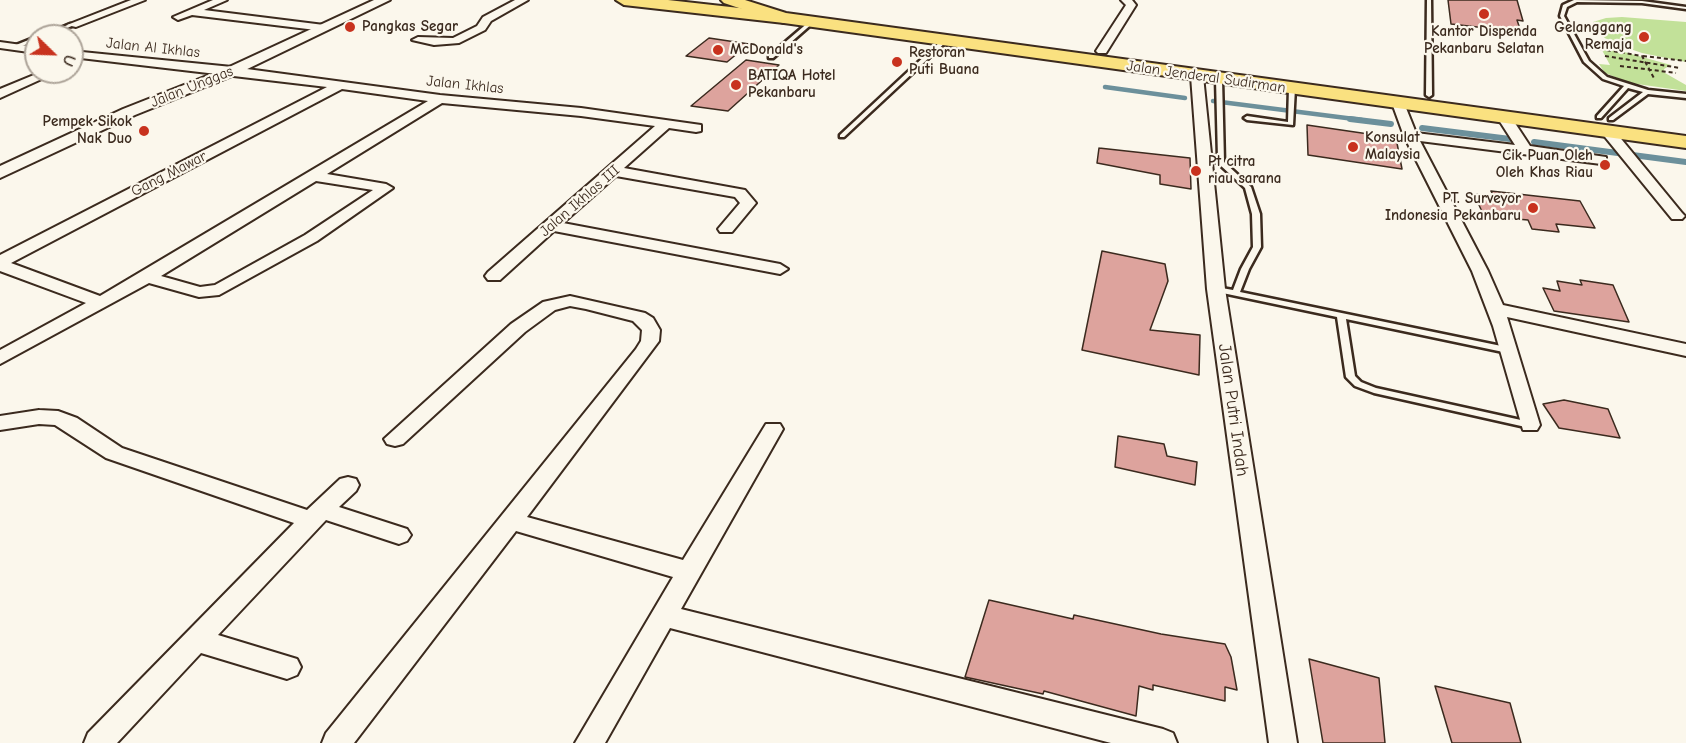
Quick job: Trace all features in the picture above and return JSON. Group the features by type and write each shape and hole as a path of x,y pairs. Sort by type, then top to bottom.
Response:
{"highway":[{"path":"624,0 783,18"}],"main road":[{"name":"Jalan Jenderal Sudirman","path":"729,0 783,18 1226,81 1429,95 1606,123 1686,142"},
{"name":"Jalan Jenderal Sudirman","path":"760,0 830,15 1102,51 1291,97 1398,103 1504,117 1686,129"}],"street":[{"path":"75,24 140,0"},
{"path":"178,17 222,0"},
{"name":"Jalan Unggas","path":"0,173 129,112 232,71 384,0"},
{"path":"418,40 455,41 481,28 487,19 523,0"},
{"path":"1102,51 1131,5 1126,0"},
{"path":"191,12 324,28"},
{"path":"0,45 24,48"},
{"path":"0,52 14,47"},
{"name":"Jalan Al Ikhlas","path":"84,55 232,71"},
{"path":"84,58 89,56"},
{"name":"Jalan Ikhlas","path":"232,71 339,87 581,112 696,128"},
{"name":"Jalan Putri Indah","path":"1197,76 1212,158 1226,291 1283,743"},
{"path":"0,94 24,84"},
{"name":"Gang Mawar","path":"0,264 339,87"},
{"path":"0,358 147,277 440,99"},
{"path":"1398,103 1411,136 1480,271 1495,309 1530,425"},
{"path":"1504,117 1525,150"},
{"path":"1606,123 1625,154 1677,216"},
{"name":"Jalan Ikhlas III","path":"494,276 666,124"},
{"path":"1411,136 1601,160"},
{"path":"615,171 740,193 748,203 726,229"},
{"path":"147,277 199,292 225,288 311,238 386,188 314,176"},
{"path":"552,226 780,269"},
{"path":"0,264 100,302"},
{"path":"336,743 643,352 650,340 651,330 647,322 629,314 570,302 549,306 525,322 395,439"},
{"path":"1495,309 1686,350"},
{"path":"0,423 39,417 58,418 70,423 114,453 200,484 399,535"},
{"path":"589,743 773,429"},
{"path":"98,743 348,485"},
{"path":"511,521 690,572"},
{"path":"665,616 1163,743"},
{"path":"198,641 287,668"}],"lane":[{"path":"1429,0 1429,95"},
{"path":"1686,8 1618,1 1576,1 1565,6 1562,16 1587,62 1605,78 1626,87 1647,92 1686,96"},
{"path":"771,57 812,22"},
{"path":"842,136 944,41"},
{"path":"14,47 24,43"},
{"path":"1226,81 1218,108 1212,158 1248,187 1256,214 1257,248 1245,269 1226,291 1508,350"},
{"path":"1606,123 1626,87"},
{"path":"1606,123 1647,92"},
{"path":"1247,118 1291,124 1291,97"},
{"path":"1341,314 1351,377 1358,384 1374,390 1530,425"}],"path":[{"path":"1600,49 1686,61"},
{"path":"1605,56 1686,67"},
{"path":"1642,56 1662,93"},
{"path":"1610,65 1676,74 1682,79"},
{"path":"1676,74 1680,68"}],"green space":[{"name":"Gelanggang Remaja","path":"1622,17 1686,22 1686,62 1642,53 1610,42 1596,31 1593,22"},
{"path":"1596,39 1617,50 1671,65 1664,69 1665,73 1686,85 1686,91 1630,83 1605,73 1599,64 1610,65"}],"building":[{"name":"Kantor Dispenda Pekanbaru Selatan","path":"1448,0 1517,0 1523,21 1517,20 1521,32 1451,24"},
{"name":"McDonald's","path":"709,38 749,44 727,62 686,56"},
{"name":"BATIQA Hotel Pekanbaru","path":"746,60 779,65 728,111 691,106"},
{"name":"Konsulat Malaysia","path":"1307,125 1396,138 1402,169 1308,155"},
{"path":"1099,148 1190,158 1191,189 1160,184 1160,175 1097,163"},
{"name":"PT. Surveyor Indonesia Pekanbaru","path":"1491,191 1580,201 1595,228 1556,224 1559,232 1532,229 1528,220 1484,216 1474,194 1494,196"},
{"path":"1102,251 1165,264 1168,281 1150,330 1200,335 1199,375 1082,350"},
{"path":"1580,280 1613,285 1629,322 1554,311 1543,288 1560,291 1557,281 1582,285"},
{"path":"1564,400 1608,409 1620,438 1559,428 1543,404"},
{"path":"1118,436 1164,444 1167,456 1197,462 1195,485 1115,467"},
{"path":"989,600 1073,619 1074,615 1161,634 1225,644 1231,657 1237,690 1225,687 1225,701 1153,685 1153,690 1139,686 1136,716 1044,691 1043,694 965,677"},
{"path":"1309,659 1379,678 1385,743 1323,743"},
{"path":"1435,686 1510,703 1521,743 1452,743"}],"waterway":[{"path":"1105,87 1185,98"},
{"path":"1213,101 1362,120"},
{"path":"1350,119 1391,124"},
{"path":"1422,128 1510,139"},
{"path":"1534,142 1686,162"}],"place":[{"name":"Kantor Dispenda Pekanbaru Selatan","path":"1484,14"},
{"name":"Pangkas Segar","path":"350,27"},
{"name":"Gelanggang Remaja","path":"1644,37"},
{"name":"McDonald's","path":"718,50"},
{"name":"Restoran Puti Buana","path":"897,62"},
{"name":"BATIQA Hotel Pekanbaru","path":"736,85"},
{"name":"Pempek Sikok Nak Duo","path":"144,131"},
{"name":"Konsulat Malaysia","path":"1353,147"},
{"name":"Cik Puan Oleh Oleh Khas Riau","path":"1605,165"},
{"name":"Pt citra riau sarana","path":"1196,171"},
{"name":"PT. Surveyor Indonesia Pekanbaru","path":"1533,208"}]}
